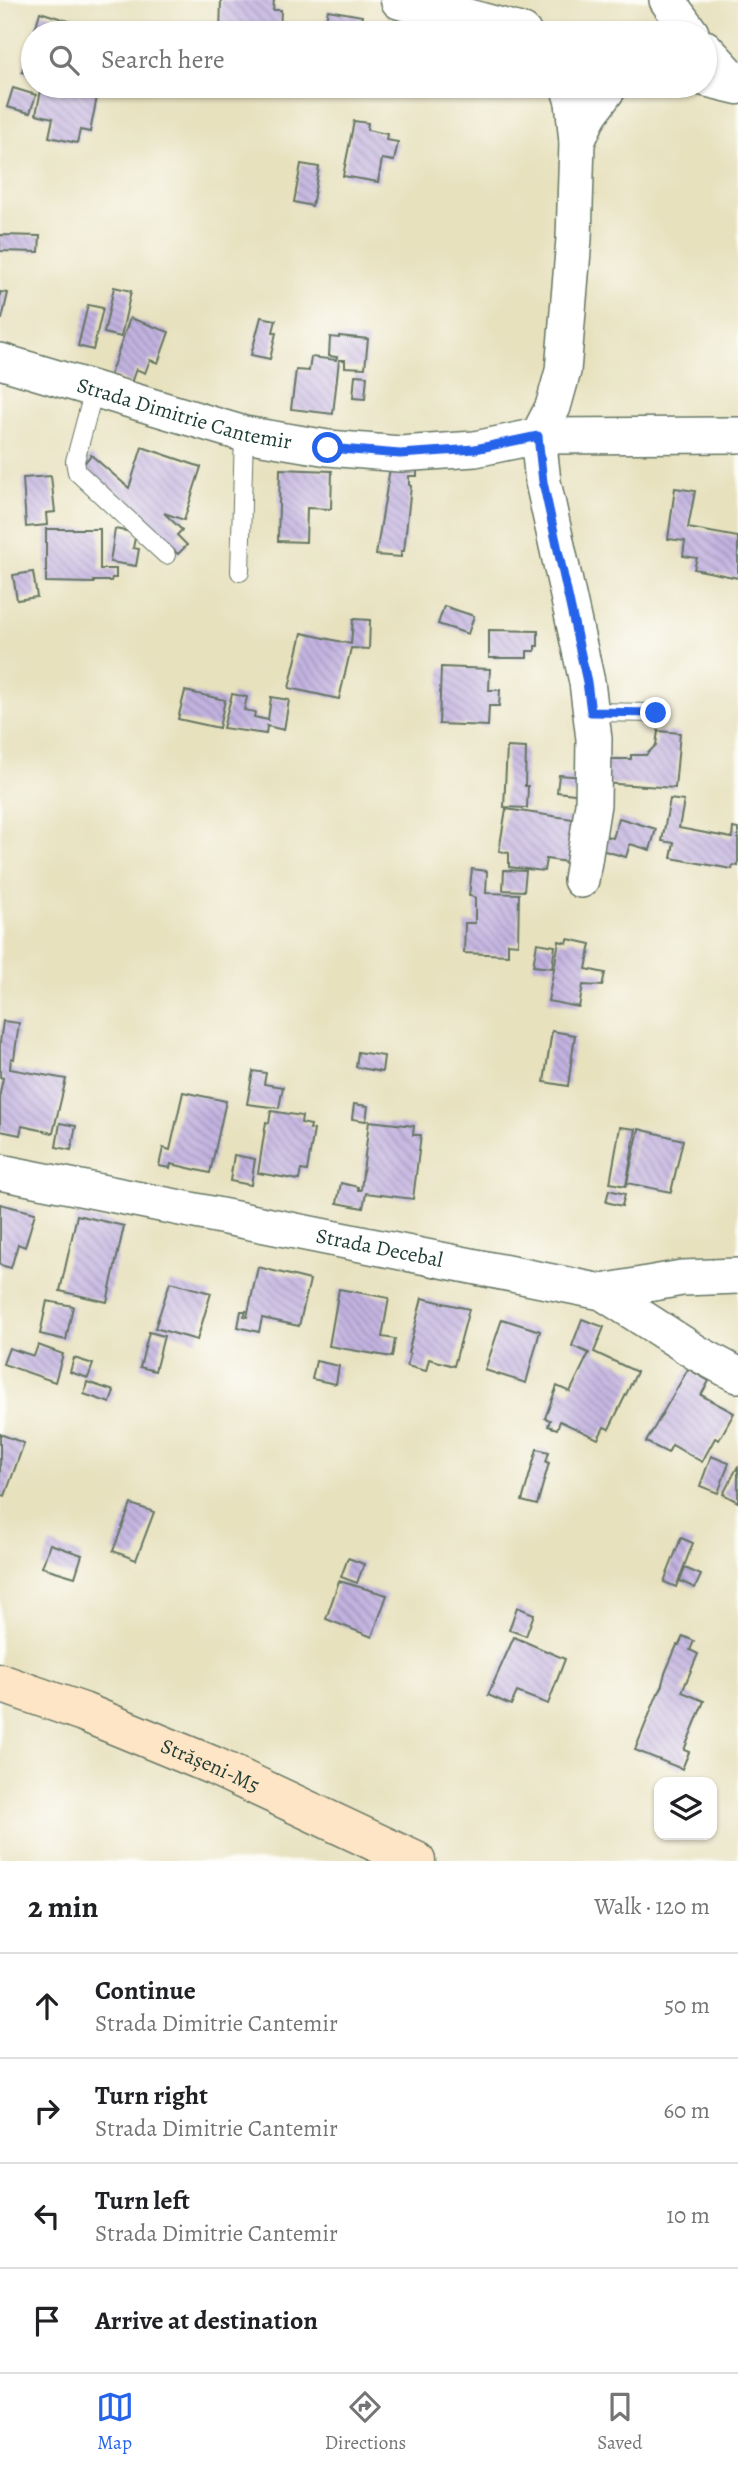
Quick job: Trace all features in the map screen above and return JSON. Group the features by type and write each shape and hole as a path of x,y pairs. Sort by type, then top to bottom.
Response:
{"main road":[{"name":"Strășeni-M5","path":"0,1683 83,1712 214,1766 416,1861"}],"street":[{"path":"400,0 478,21"},
{"path":"667,0 682,21"},
{"path":"717,61 738,85"},
{"path":"717,80 738,85"},
{"path":"572,98 577,142 573,251 563,371 553,407 538,436 543,482 587,682 594,739 593,804 581,880"},
{"path":"577,142 589,115 601,98"},
{"name":"Strada Dimitrie Cantemir","path":"0,361 244,434 328,448 400,454 475,449 538,436 738,435"},
{"name":"Strada Decebal","path":"0,1172 602,1292 738,1375"},
{"path":"602,1292 682,1278 738,1276"}],"lane":[{"path":"94,390 75,461 77,472 166,555"},
{"path":"240,572 244,434"},
{"path":"591,712 656,713"}],"building":[{"path":"221,0 274,0 273,10 281,10 281,21 220,21"},
{"path":"328,10 362,16 361,21 326,21"},
{"path":"40,12 68,21 37,21"},
{"path":"13,88 21,90 21,98 35,98 30,113 7,107"},
{"path":"39,98 97,98 90,132 80,130 77,143 49,137 53,118 36,114"},
{"path":"354,121 368,123 367,130 387,134 386,140 398,142 394,161 382,159 378,182 343,176"},
{"path":"301,164 319,167 312,206 294,202"},
{"path":"0,235 40,236 39,252 0,251"},
{"path":"114,287 131,291 121,337 104,333"},
{"path":"0,292 8,293 2,319 0,319"},
{"path":"88,305 103,308 93,350 78,346"},
{"path":"261,317 276,320 270,359 251,355"},
{"path":"130,318 169,332 158,363 150,360 145,373 136,369 131,383 110,375"},
{"path":"330,337 368,339 365,368 345,367 345,360 339,360 333,414 291,409 296,370 309,371 311,357 336,360 337,357 329,356"},
{"path":"355,375 367,376 365,399 353,398"},
{"path":"142,447 201,467 184,520 164,513 182,530 177,535 187,545 178,554 81,467 91,455 129,488"},
{"path":"390,468 417,470 417,476 409,476 411,486 404,551 401,551 401,557 376,555"},
{"path":"280,469 332,471 331,509 307,508 306,542 278,541"},
{"path":"51,476 55,512 46,513 47,525 26,527 23,478"},
{"path":"675,488 695,491 688,528 738,537 738,578 694,569 697,558 683,556 685,541 668,539"},
{"path":"46,529 100,529 100,569 116,569 116,578 94,583 46,582"},
{"path":"115,529 136,533 133,548 139,549 136,566 110,562"},
{"path":"33,572 37,597 17,600 13,575"},
{"path":"444,606 474,616 468,634 438,624"},
{"path":"353,619 370,620 369,649 351,648 339,699 289,688 302,633 351,644"},
{"path":"489,630 538,631 538,646 535,646 535,651 527,651 527,658 489,658"},
{"path":"441,667 490,669 489,690 500,690 499,706 489,706 488,726 439,724"},
{"path":"185,691 225,700 219,728 178,719"},
{"path":"232,694 247,697 244,710 255,712 254,717 268,720 271,697 289,700 284,730 267,726 266,734 223,728"},
{"path":"658,731 680,733 675,788 602,783 603,759 631,759 631,755 646,755 656,745"},
{"path":"507,747 526,748 527,808 504,807"},
{"path":"559,775 584,777 583,795 557,792"},
{"path":"670,799 684,801 679,828 732,838 733,828 738,829 738,866 733,865 732,869 671,858 674,843 662,841"},
{"path":"506,809 573,819 574,863 546,859 544,871 509,867 509,853 499,851"},
{"path":"619,818 656,829 650,850 630,844 626,857 601,850 599,834 613,838"},
{"path":"472,869 487,871 486,893 519,894 518,944 508,943 508,955 464,953 465,923 475,923 475,897 469,896"},
{"path":"504,870 526,871 524,891 503,890"},
{"path":"568,939 591,944 586,969 605,973 602,986 583,985 579,1007 548,1001 559,941 567,943"},
{"path":"537,943 555,946 552,968 533,966"},
{"path":"3,1021 19,1023 10,1069 66,1079 53,1133 22,1126 20,1135 0,1131 0,1093 3,1078 0,1077 0,1042"},
{"path":"552,1031 575,1035 568,1086 544,1082"},
{"path":"358,1052 384,1056 382,1072 356,1067"},
{"path":"253,1071 266,1073 264,1084 283,1087 279,1108 247,1104"},
{"path":"183,1092 226,1101 210,1173 171,1164 170,1168 159,1166 163,1148 170,1150"},
{"path":"354,1104 368,1106 366,1121 352,1119"},
{"path":"271,1111 302,1116 301,1123 311,1125 310,1129 314,1130 307,1171 301,1170 299,1180 258,1173 266,1122 269,1123"},
{"path":"369,1121 414,1126 413,1135 421,1135 413,1199 366,1193 363,1208 337,1203 341,1183 361,1190"},
{"path":"60,1123 76,1126 71,1150 56,1147"},
{"path":"620,1127 636,1129 626,1186 610,1183"},
{"path":"639,1129 683,1140 671,1192 627,1183"},
{"path":"234,1155 255,1159 251,1185 230,1181"},
{"path":"609,1190 625,1194 622,1206 606,1202"},
{"path":"0,1204 35,1213 25,1247 18,1244 11,1268 0,1265"},
{"path":"77,1215 124,1226 107,1302 60,1291"},
{"path":"258,1267 310,1280 299,1326 262,1318 259,1332 238,1327 241,1311 246,1311 244,1316 247,1317"},
{"path":"170,1282 211,1293 197,1340 155,1328"},
{"path":"339,1289 389,1298 382,1337 395,1339 392,1357 329,1346"},
{"path":"422,1298 469,1309 454,1366 429,1359 426,1371 407,1366"},
{"path":"47,1301 73,1306 66,1340 40,1334"},
{"path":"502,1319 540,1331 526,1383 485,1370"},
{"path":"582,1319 604,1327 594,1352 637,1372 609,1429 604,1427 598,1439 560,1421 557,1429 548,1426 550,1420 545,1418 557,1386 570,1392 589,1353 572,1346"},
{"path":"149,1332 164,1336 155,1371 140,1367"},
{"path":"38,1345 63,1354 55,1382 3,1364 9,1348 34,1356"},
{"path":"74,1358 93,1364 88,1378 70,1372"},
{"path":"316,1361 339,1366 336,1384 312,1379"},
{"path":"688,1369 709,1381 701,1395 734,1413 719,1440 715,1438 702,1462 672,1445 668,1453 646,1442"},
{"path":"87,1382 114,1391 110,1403 84,1394"},
{"path":"0,1434 24,1443 5,1496 0,1494"},
{"path":"537,1449 549,1452 546,1462 549,1463 537,1505 522,1501"},
{"path":"711,1456 729,1463 718,1493 700,1486"},
{"path":"738,1466 738,1502 723,1494"},
{"path":"131,1504 154,1512 136,1560 113,1551"},
{"path":"681,1538 693,1543 676,1587 664,1582"},
{"path":"50,1544 82,1555 75,1577 42,1567"},
{"path":"348,1558 364,1564 357,1583 341,1577"},
{"path":"685,1568 701,1575 695,1588 680,1581"},
{"path":"339,1581 387,1595 372,1637 326,1619"},
{"path":"517,1607 534,1614 526,1636 509,1630"},
{"path":"683,1636 694,1641 690,1650 698,1654 682,1692 704,1701 684,1750 689,1752 682,1769 635,1750 663,1685 665,1673"},
{"path":"514,1637 565,1659 548,1704 517,1692 511,1705 488,1695"}],"route":[{"path":"328,448 400,454 475,449 538,436 543,482 587,682 591,712 656,713"}]}
